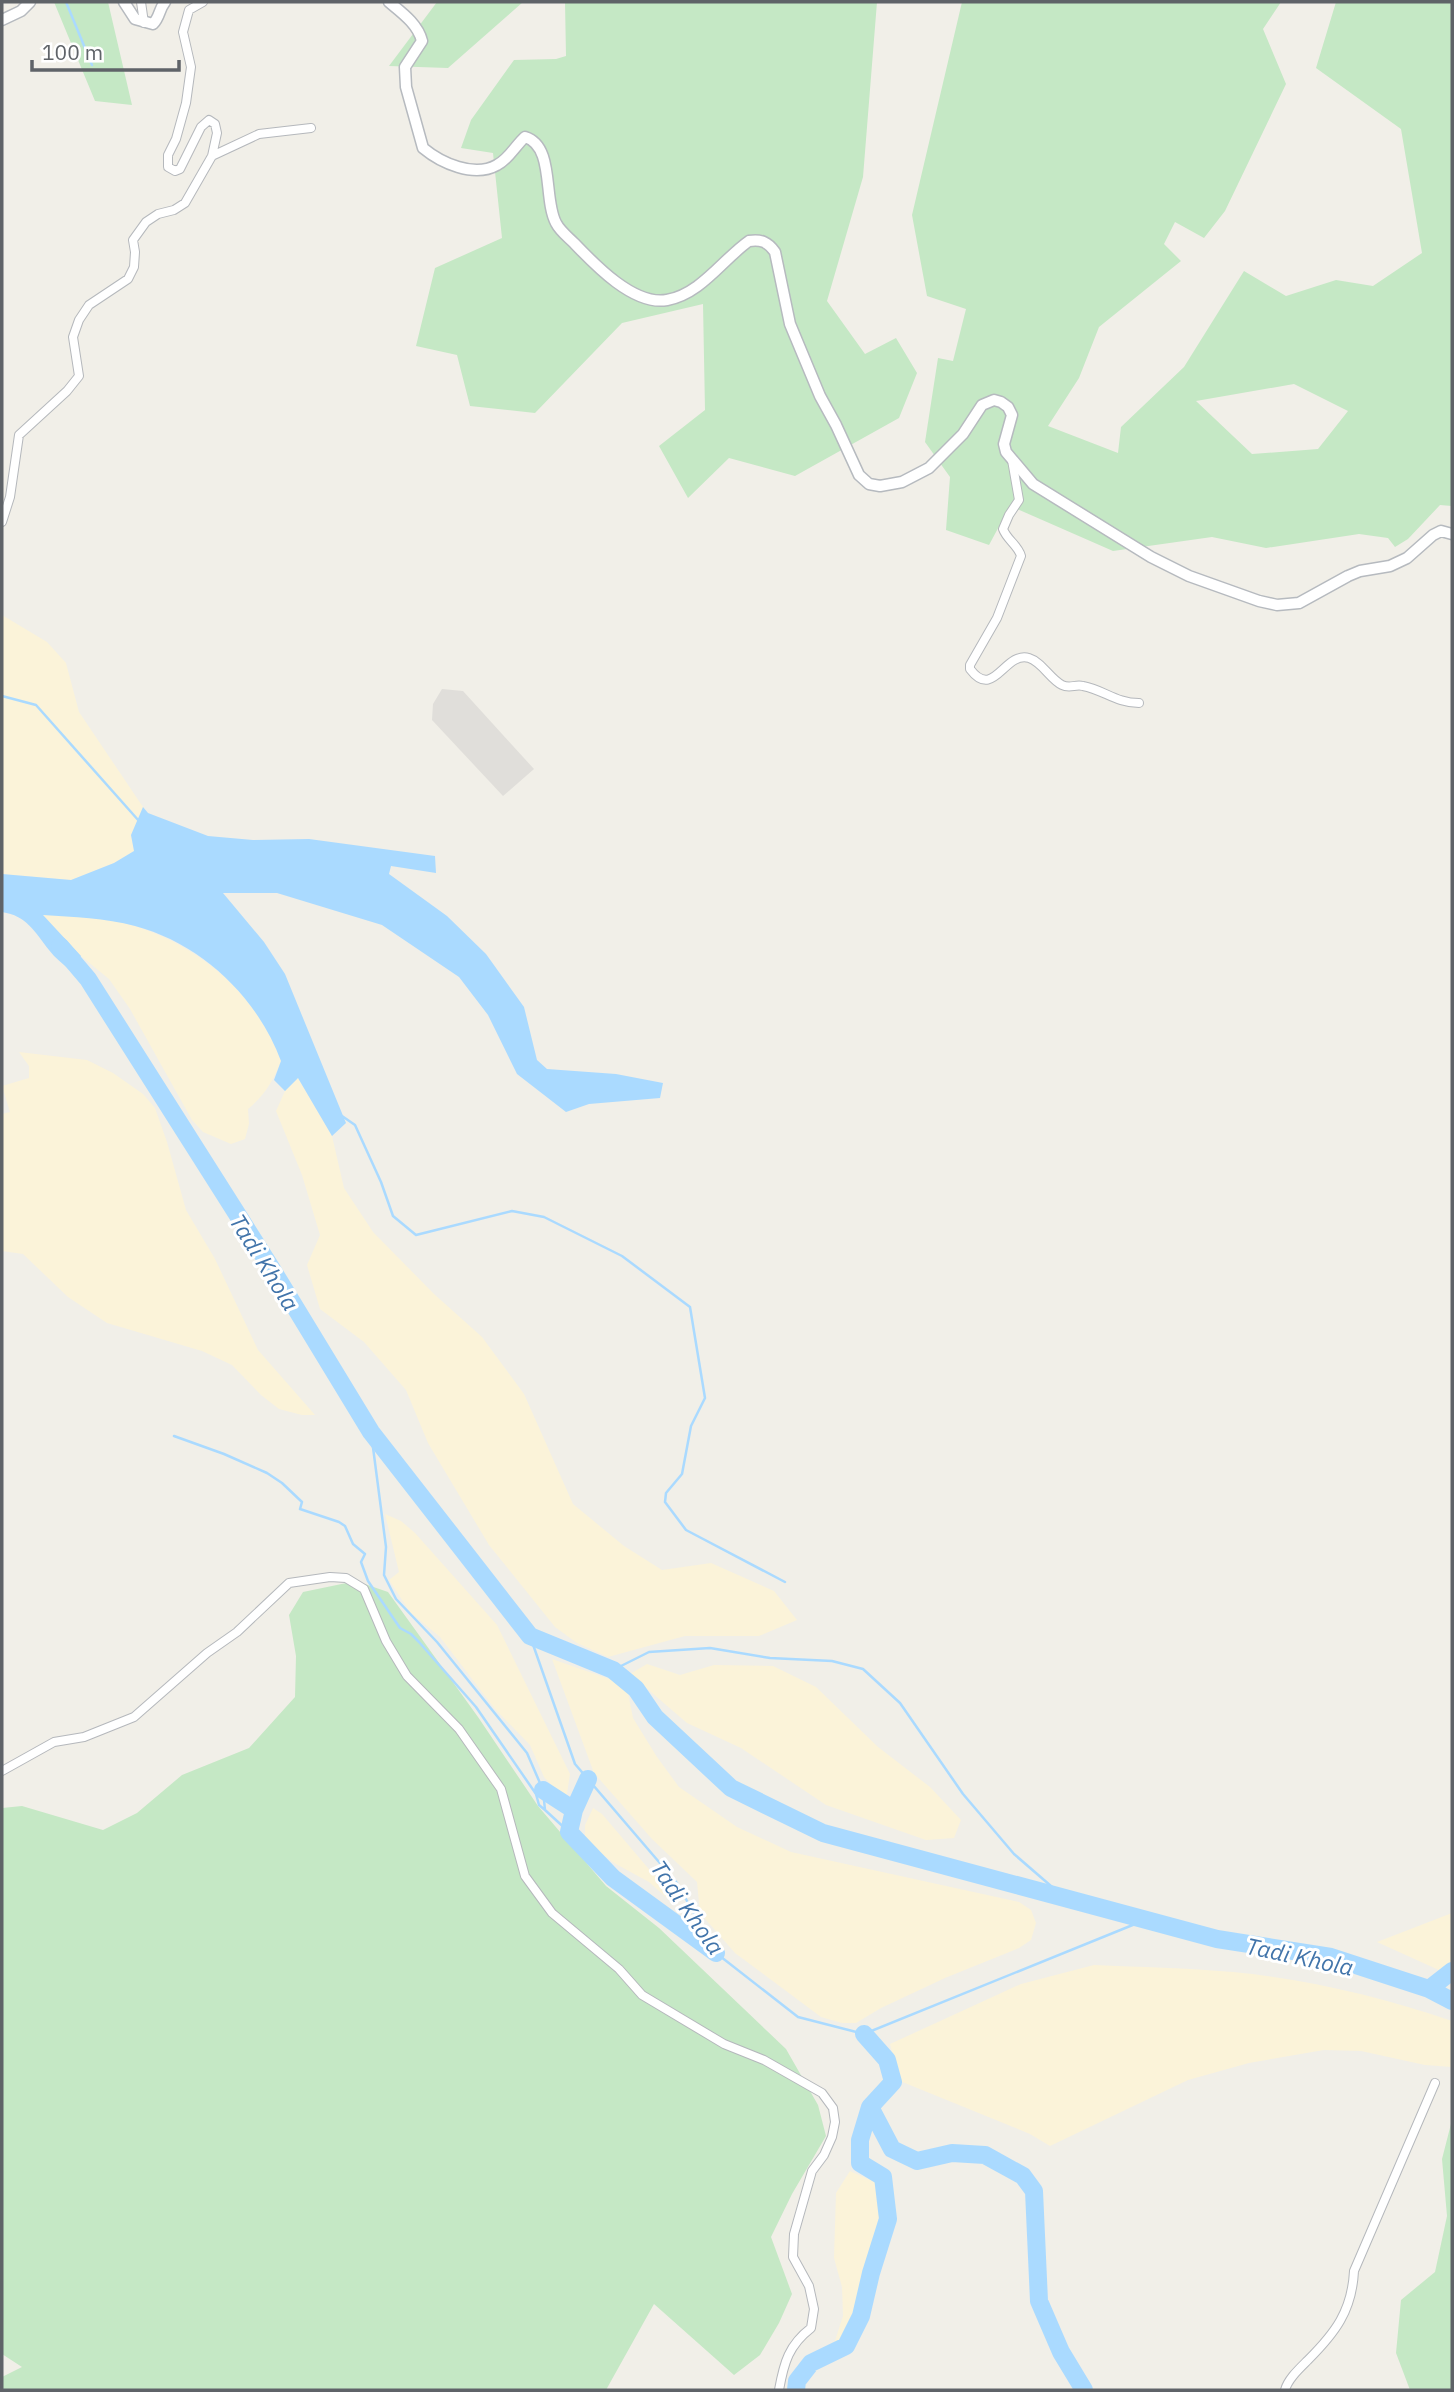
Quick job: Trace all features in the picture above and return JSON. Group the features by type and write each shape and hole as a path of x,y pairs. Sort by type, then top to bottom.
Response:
{"main road":[{"path":"2,20 21,11 30,2"},
{"path":"124,2 135,19 153,24 159,19 164,2"},
{"path":"389,2 407,17 421,35 422,41 405,68 407,87 423,148 450,165 480,170 495,167 505,160 525,137 533,139 540,148 546,167 549,201 557,225 592,261 628,290 651,300 668,300 694,288 749,241 759,240 770,245 775,252 790,324 820,396 859,475 869,484 880,486 902,482 929,468 963,434 982,405 994,400 1002,402 1012,415 1004,444 1006,452 1033,484 1151,557 1189,576 1259,601 1288,605 1308,599 1360,571 1390,566 1407,558 1441,531 1452,534"}],"street":[{"path":"141,2 144,23"},
{"path":"2,522 19,435 67,391 79,376 74,337 79,320 89,305 128,279 134,267 133,240 146,222 158,214 174,211 185,204 212,156 217,133 215,124 209,120 201,127 180,169 176,171 168,167 168,155 176,139 186,103 191,67 183,32 189,10 203,2"},
{"path":"212,156 259,134 311,128"},
{"path":"1012,460 1019,500 1003,529 1021,556 997,618 970,669 979,678 988,680 1010,663 1027,657 1033,659 1063,686 1086,686 1126,703 1139,703"},
{"path":"2,1771 54,1742 84,1737 134,1717 207,1653 237,1632 289,1583 330,1577 346,1578 364,1589 386,1641 407,1676 459,1729 501,1789 525,1876 552,1913 619,1969 642,1996 724,2044 764,2060 822,2093 833,2108 835,2122 832,2137 824,2155 812,2171 794,2234 793,2257 808,2286 814,2309 811,2328 796,2340 791,2349 779,2390"},
{"path":"1285,2390 1298,2370 1329,2339 1344,2316 1353,2292 1354,2271 1435,2082"}],"shaded area":[{"path":"442,689 463,691 534,769 503,796 432,720 433,704"}],"green space":[{"path":"54,2 108,2 132,105 95,101"},
{"path":"437,2 523,2 448,68 389,66"},
{"path":"565,2 877,2 863,177 827,301 865,354 896,338 917,373 899,418 795,476 729,458 688,498 659,446 705,410 703,304 622,323 535,413 470,406 457,355 416,346 435,268 502,238 493,153 461,148 471,120 514,60 556,59 566,56"},
{"path":"962,2 1281,2 1263,29 1286,84 1225,211 1204,238 1175,222 1164,244 1181,261 1099,327 1079,378 1048,426 1118,453 1121,427 1184,367 1244,271 1286,296 1336,280 1373,286 1422,253 1401,129 1316,68 1336,2 1452,2 1452,506 1440,505 1408,539 1395,547 1388,538 1359,534 1266,548 1212,537 1113,551 1010,506 989,545 946,530 950,477 925,442 938,358 953,361 966,309 927,296 912,215","holes":["1294,384 1348,411 1318,449 1252,454 1196,401"]},
{"path":"356,1581 388,1592 538,1806 606,1886 659,1928 786,2049 818,2105 826,2136 792,2194 771,2237 792,2294 760,2355 734,2375 654,2304 606,2390 2,2390 2,2377 22,2367 2,2354 2,1808 22,1806 103,1830 137,1813 182,1775 249,1748 295,1697 296,1656 289,1615 303,1592"},
{"path":"1452,2120 1452,2390 1410,2390 1396,2353 1401,2300 1435,2272 1447,2216 1442,2159"}],"sand":[{"path":"2,615 47,642 66,663 79,712 143,807 131,835 134,851 114,863 71,880 2,874"},
{"path":"42,914 115,921 162,936 206,962 242,995 270,1037 281,1061 268,1087 248,1109 249,1124 245,1139 231,1144 203,1132 192,1120 130,1009 109,979 81,956"},
{"path":"19,1052 87,1060 113,1073 143,1094 155,1108 186,1210 215,1259 258,1350 315,1415 302,1415 279,1409 232,1365 202,1351 107,1323 68,1297 23,1254 2,1251 2,1114 10,1112 2,1086 29,1078 29,1066"},
{"path":"298,1078 332,1136 344,1188 373,1232 434,1294 482,1337 524,1394 573,1504 624,1546 662,1570 711,1563 774,1591 797,1620 759,1636 685,1636 608,1657 577,1643 555,1627 489,1545 428,1443 406,1390 364,1342 320,1309 307,1265 320,1235 302,1175 276,1111 285,1091"},
{"path":"385,1514 401,1521 415,1533 497,1625 570,1774 566,1800 544,1777 530,1745 495,1709 440,1637 410,1612 389,1580 399,1572"},
{"path":"552,1659 618,1682 628,1693 633,1718 679,1787 737,1827 791,1852 1019,1902 1031,1910 1036,1923 1031,1940 1019,1948 881,2008 856,2023 842,2023 821,2017 735,1953 700,1913 697,1882 652,1839 594,1773"},
{"path":"647,1664 680,1675 714,1665 773,1666 816,1687 878,1747 930,1787 961,1820 954,1838 926,1840 826,1805 741,1748 687,1723 630,1674"},
{"path":"593,1808 602,1814 676,1901 668,1899 649,1882 614,1863 585,1841 585,1825"},
{"path":"1452,1913 1452,1976 1377,1942"},
{"path":"1094,1965 1261,1975 1316,1984 1399,2004 1452,2021 1452,2067 1425,2065 1361,2051 1324,2050 1249,2063 1188,2080 1050,2146 1030,2134 900,2081 890,2044 1021,1984"},
{"path":"850,2171 877,2183 880,2214 849,2325 843,2339 833,2347 843,2316 842,2287 834,2258 836,2193"}],"water":[{"path":"143,807 148,813 208,836 253,840 309,839 435,856 436,873 391,866 389,874 447,916 486,954 524,1007 537,1060 547,1069 616,1074 663,1083 660,1098 589,1104 566,1112 517,1074 488,1015 459,977 382,925 277,893 223,893 264,942 285,974 346,1123 332,1136 298,1078 285,1091 274,1080 281,1061 271,1038 242,995 204,960 160,934 135,926 43,915 81,956 70,970 24,921 2,912 2,874 71,880 114,863 134,851 131,835"}],"waterway":[{"path":"66,2 92,65"},
{"path":"2,696 36,705 139,821"},
{"name":"Tadi Khola","path":"60,946 88,979 270,1266 371,1432 530,1636 613,1670 636,1689 655,1717 731,1788 823,1833 1217,1939 1331,1957 1429,1989 1452,2001"},
{"path":"342,1116 355,1125 393,1216 416,1235 512,1211 544,1217 622,1256 690,1307 705,1398 691,1426 682,1474 666,1493 665,1502 686,1530 785,1582"},
{"path":"371,1432 386,1547 384,1575 396,1599 437,1642 527,1753 543,1790 545,1810 569,1832"},
{"path":"174,1436 267,1473 302,1502 300,1509 345,1526 353,1544 365,1554 361,1562 368,1581 400,1628 419,1642 476,1707 536,1794 539,1805 545,1810"},
{"name":"Tadi Khola","path":"530,1636 575,1764 677,1883 716,1953 798,2017 864,2034 1145,1920"},
{"name":"Tadi Khola","path":"613,1670 649,1652 710,1648 770,1658 832,1661 863,1669 900,1703 963,1794 1014,1854 1066,1899"},
{"path":"588,1779 574,1810 569,1832 613,1878 716,1953"},
{"path":"543,1790 574,1810"},
{"path":"1429,1989 1452,1971"},
{"path":"796,2390 797,2381 811,2363 846,2346 861,2316 888,2219 883,2177 860,2163 860,2140 870,2107 893,2082 887,2060 864,2034"},
{"path":"870,2107 892,2149 917,2161 952,2153 985,2155 1023,2176 1034,2191 1039,2301 1061,2352 1084,2390"}]}
